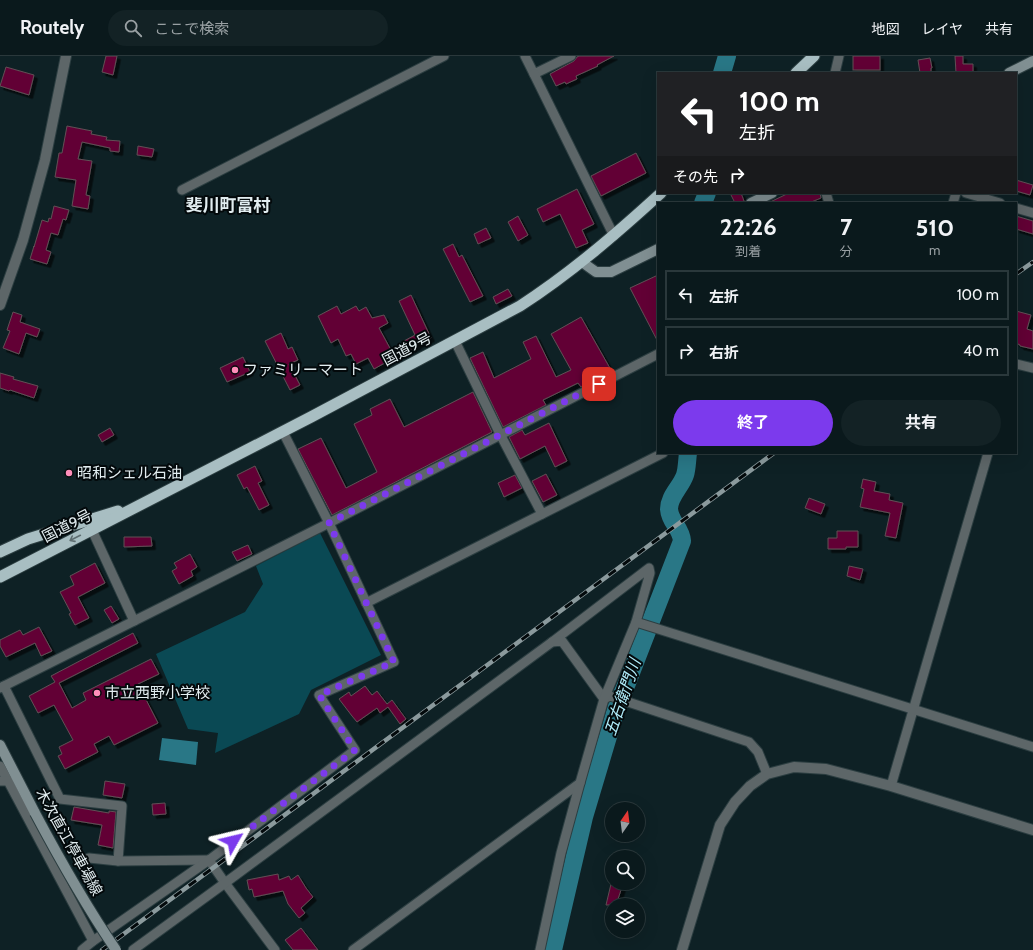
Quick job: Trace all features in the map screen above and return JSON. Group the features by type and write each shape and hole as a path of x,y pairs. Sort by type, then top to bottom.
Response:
{"highway":[{"path":"797,72 814,56"},
{"name":"国道9号","path":"0,576 283,432 520,306 582,262 614,236 660,194"},
{"name":"国道9号","path":"0,552 28,539 147,502"}],"main road":[{"path":"1011,72 1033,61"},
{"path":"753,202 770,194"},
{"path":"582,262 596,272 611,272 657,249"},
{"name":"木次直江停車場線","path":"0,745 64,867 95,919 116,950"}],"street":[{"path":"0,305 23,240 45,160 66,56"},
{"path":"182,190 444,56"},
{"path":"525,56 614,236"},
{"path":"534,74 571,56"},
{"path":"836,72 839,56"},
{"path":"969,194 997,202"},
{"path":"1017,208 1033,213"},
{"path":"455,341 500,434 542,514"},
{"path":"118,861 122,806 60,799 2,687 329,523 657,355"},
{"path":"1017,364 1033,368"},
{"path":"82,950 93,940 209,860 355,750 319,695 394,662 329,523 283,432"},
{"path":"366,603 661,454"},
{"path":"891,786 988,454"},
{"path":"92,530 134,621"},
{"path":"133,950 552,642 649,568 650,573 636,622 604,699 561,853 540,950"},
{"path":"636,622 1033,747"},
{"path":"552,642 562,641 604,699"},
{"path":"604,699 610,696 749,742 758,752 767,774"},
{"path":"0,766 4,781 93,940"},
{"path":"682,950 720,825 735,802 750,786 767,774 794,767 826,769 891,786 1033,830"},
{"path":"353,950 580,784"},
{"path":"88,858 118,861 209,860"},
{"path":"209,860 275,950"}],"shaded area":[{"path":"320,533 381,655 311,690 299,714 215,753 218,733 188,729 156,654 245,612 263,584 256,566"},
{"path":"162,738 198,742 196,765 159,760"}],"building":[{"path":"106,56 117,56 113,75 102,72"},
{"path":"579,56 614,56 597,65 598,66 576,76 577,79 566,84 565,82 556,86 550,74 574,61"},
{"path":"853,56 880,56 880,70 853,70"},
{"path":"955,56 963,56 963,64 973,64 973,72 956,72"},
{"path":"930,58 932,68 931,72 920,72 918,60"},
{"path":"6,67 34,75 29,95 0,86"},
{"path":"67,126 92,131 91,134 107,137 106,140 120,141 119,152 110,151 110,148 82,142 78,159 92,161 86,195 90,196 88,209 72,206 76,180 55,177 59,153 62,153"},
{"path":"138,146 154,149 152,157 137,155"},
{"path":"636,153 646,173 601,196 591,176"},
{"path":"1017,180 1033,185 1030,195 1017,191"},
{"path":"577,189 594,224 582,230 588,243 576,248 560,214 543,222 537,209"},
{"path":"730,194 741,194 744,201 734,202"},
{"path":"787,194 820,194 821,198 811,202 770,202"},
{"path":"54,206 69,210 66,220 63,219 58,235 51,233 46,250 51,252 47,264 30,259 42,220 48,222 49,218 51,219"},
{"path":"518,216 528,235 518,241 508,222"},
{"path":"1017,216 1033,221 1033,234 1017,229"},
{"path":"486,228 491,238 478,244 474,234"},
{"path":"453,244 459,257 462,255 483,296 470,302 443,249"},
{"path":"657,275 657,340 630,288"},
{"path":"508,289 512,296 496,304 493,297"},
{"path":"411,295 431,338 409,350 404,341 415,335 399,301"},
{"path":"337,306 341,314 356,306 359,311 366,307 372,318 384,315 388,323 379,328 391,350 386,352 390,360 374,369 368,358 356,364 351,354 346,356 338,339 331,343 318,316"},
{"path":"1017,311 1031,315 1027,329 1033,331 1033,349 1017,344"},
{"path":"13,312 22,315 20,322 40,329 37,337 26,333 19,354 3,348 10,331 7,330"},
{"path":"581,317 611,370 581,387 578,383 543,400 546,405 503,427 470,358 483,352 494,378 531,359 523,342 536,336 556,377 571,370 551,334"},
{"path":"281,333 288,349 292,347 298,360 289,364 300,385 290,390 265,341"},
{"name":"ファミリーマート","path":"243,357 250,372 227,382 220,368"},
{"path":"0,373 14,377 13,379 38,386 34,398 0,388"},
{"path":"473,392 492,432 332,515 298,449 321,438 346,488 377,472 354,424 372,415 370,409 390,399 404,427"},
{"path":"549,423 567,461 555,467 545,446 520,459 509,437 522,430 525,435"},
{"path":"110,428 114,435 102,442 98,435"},
{"path":"255,466 262,481 258,483 269,505 259,510 247,487 244,489 237,475"},
{"path":"546,474 557,495 543,502 532,481"},
{"path":"515,475 522,488 504,497 498,483"},
{"path":"863,479 876,482 874,491 890,494 889,500 903,503 896,538 885,536 890,513 860,507 864,489 861,488"},
{"path":"809,498 825,504 821,514 805,508"},
{"path":"837,531 858,531 858,547 828,549 828,538 837,538"},
{"path":"124,537 151,537 152,546 124,547"},
{"path":"248,545 252,554 237,561 232,552"},
{"path":"190,554 197,567 191,571 193,576 179,584 172,571 177,568 174,563"},
{"path":"95,563 105,583 78,597 89,618 75,625 69,614 71,613 60,592 74,585 70,576"},
{"path":"849,566 863,569 860,580 847,576"},
{"path":"111,606 119,619 112,623 104,610"},
{"path":"39,627 52,651 41,656 35,643 6,657 0,646 0,640 20,630 23,635"},
{"path":"133,633 138,643 59,683 72,708 86,700 83,693 151,659 159,674 138,684 158,723 114,745 109,736 94,744 98,752 65,769 58,756 62,754 59,747 73,740 54,705 38,713 29,696 55,682 51,676"},
{"path":"365,686 372,695 377,691 387,704 392,700 406,719 400,724 388,707 380,713 377,708 357,722 339,699 349,692 351,696"},
{"path":"105,781 125,784 122,798 103,795"},
{"path":"165,803 166,814 153,815 152,804"},
{"path":"74,807 109,813 109,811 116,812 113,848 98,845 102,825 71,820"},
{"path":"278,874 279,880 289,876 291,880 298,875 313,897 301,908 305,913 299,918 288,904 283,891 254,897 252,889 249,890 247,880"},
{"path":"610,890 621,890 618,898 608,898"},
{"path":"301,928 318,950 293,950 285,940"}],"waterway":[{"name":"五右衛門川","path":"722,72 727,56"},
{"name":"五右衛門川","path":"703,202 707,194"},
{"name":"五右衛門川","path":"553,950 584,817 618,703 682,541 680,532 671,518 669,509 671,500 685,475 688,454"}],"railway":[{"path":"1017,273 1033,262"},
{"path":"102,950 773,454"}],"place":[{"name":"ファミリーマート","path":"235,370"},
{"name":"昭和シェル石油","path":"69,473"},
{"name":"市立西野小学校","path":"97,693"}],"district":[{"name":"斐川町富村","path":"228,205"}],"route":[{"path":"233,841 355,750 319,695 394,662 329,523 599,384"}]}
